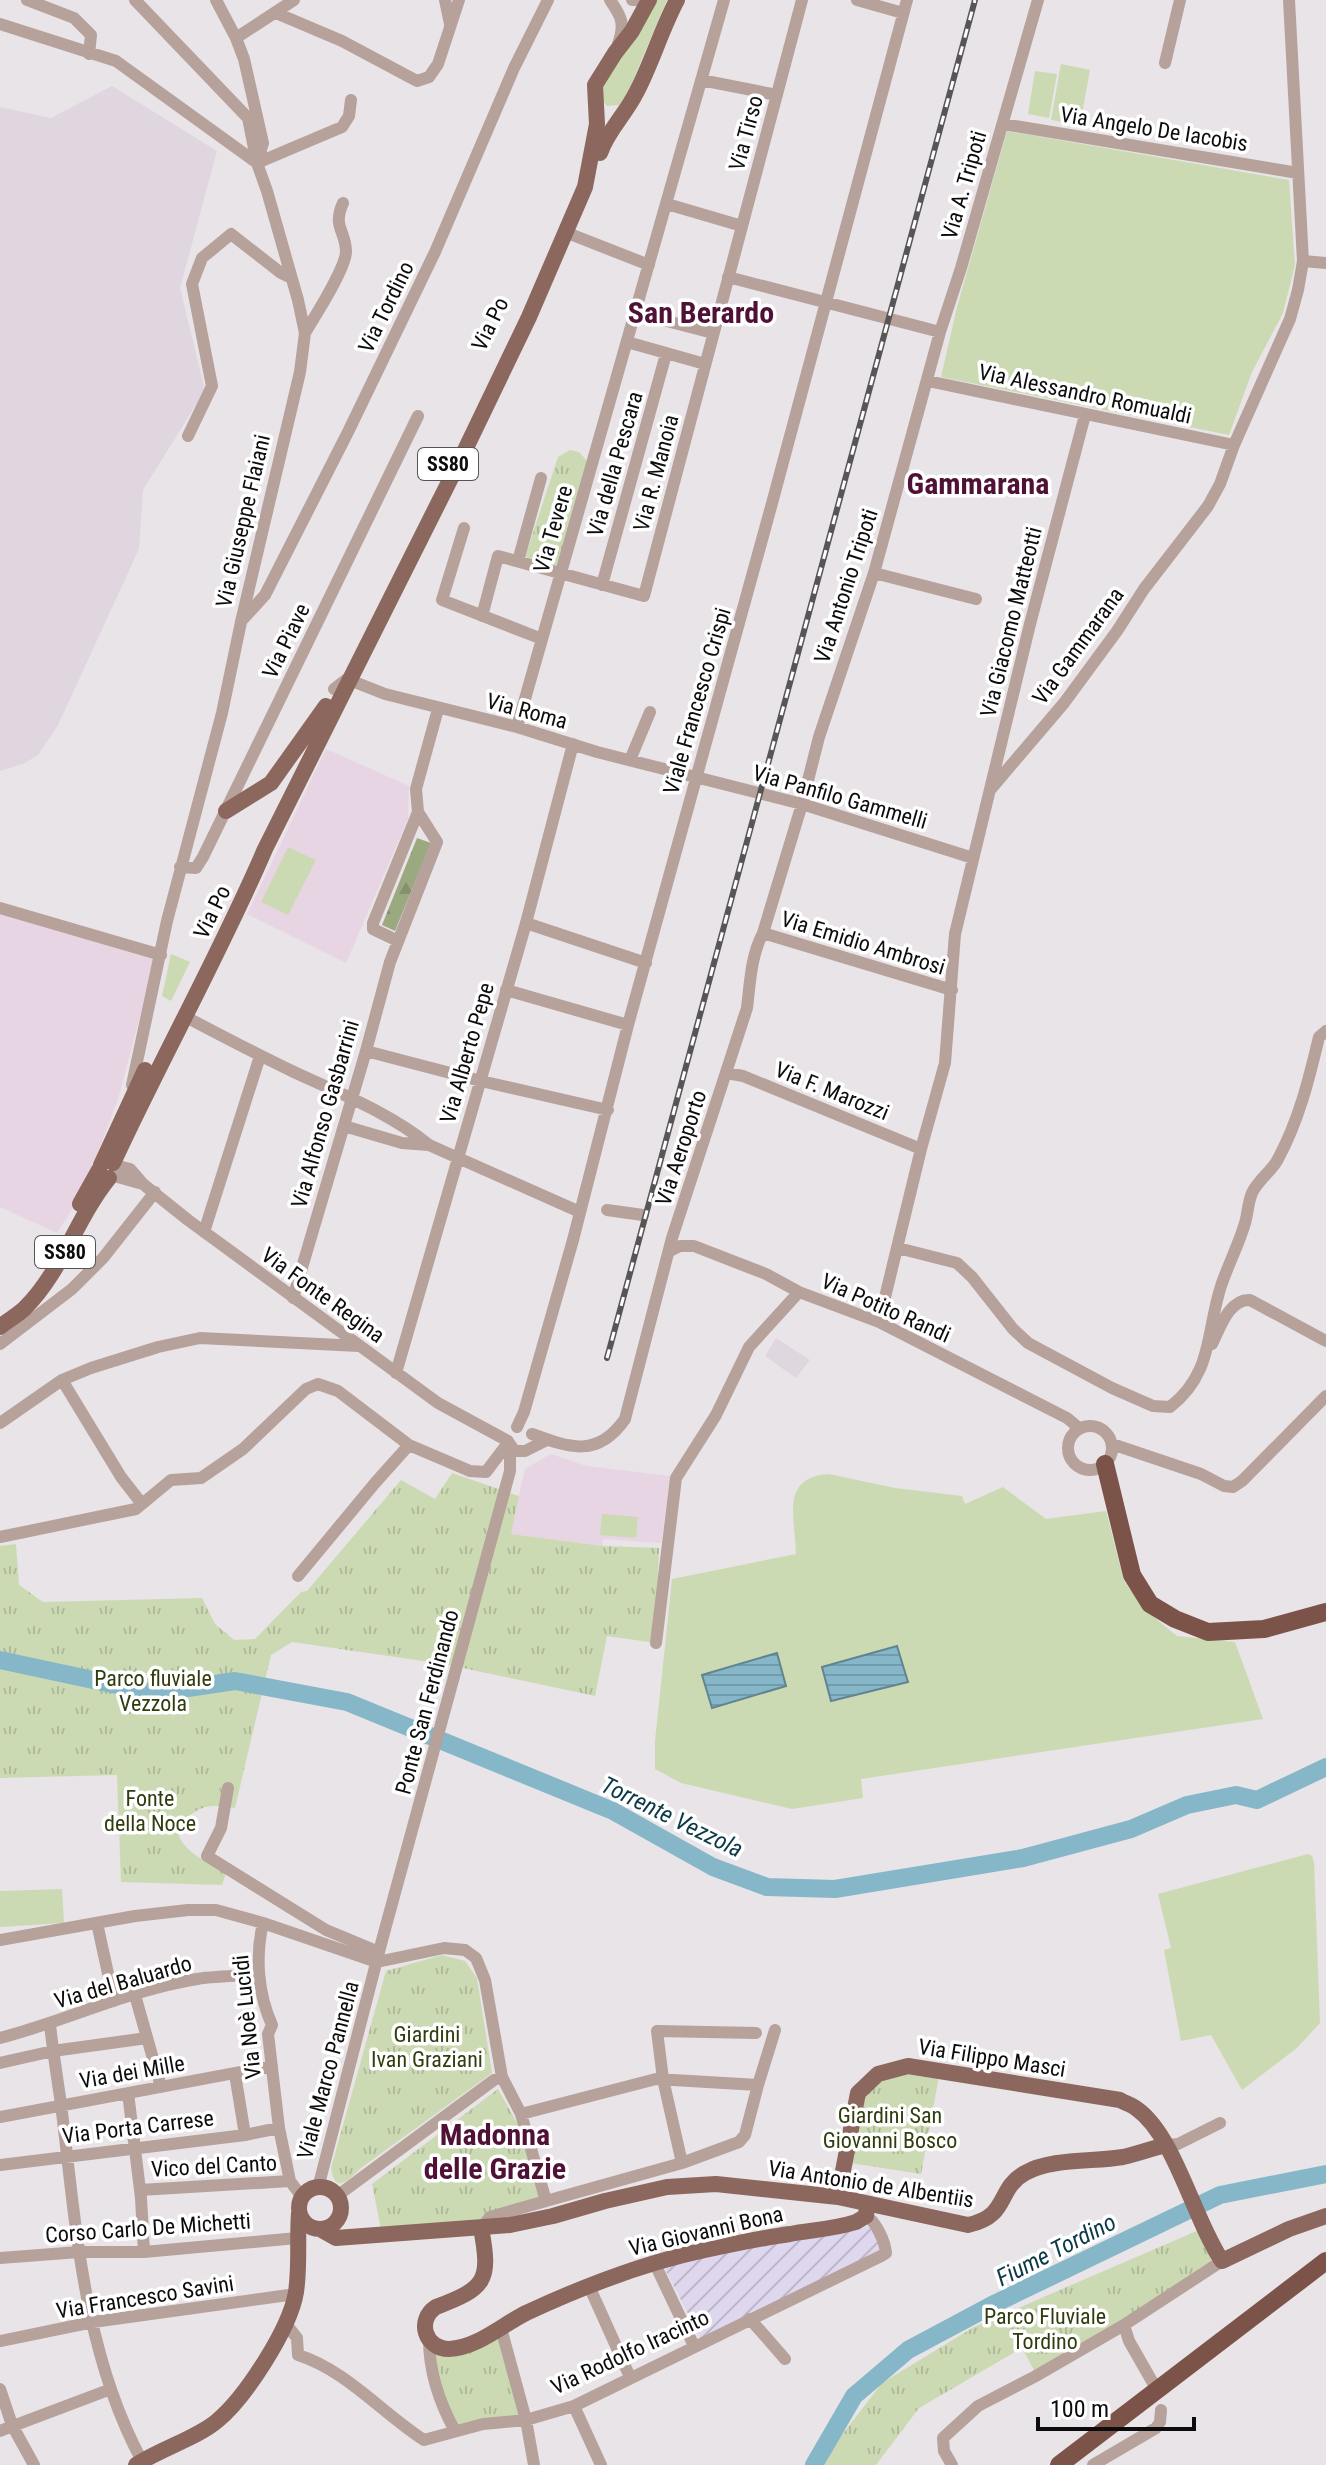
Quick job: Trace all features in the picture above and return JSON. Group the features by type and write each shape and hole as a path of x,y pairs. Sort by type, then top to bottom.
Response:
{"highway":[{"path":"1105,1464 1132,1575 1150,1604 1175,1619 1208,1632 1264,1629 1326,1612"},
{"path":"1059,2465 1326,2261"}],"main road":[{"name":"SS80","path":"596,102 595,85 649,0"},
{"name":"SS80","path":"630,104 677,0"},
{"path":"596,102 605,111 620,110 630,104"},
{"name":"Via Po","path":"142,1076 228,909 294,757 341,684 472,435 529,317 590,171 597,124 596,102"},
{"name":"Via Po","path":"590,171 605,138 630,104"},
{"name":"Via Po","path":"130,1112 237,913 341,684 394,578 394,569 458,444 519,312 563,236"},
{"path":"226,811 271,783 294,757 301,765 265,838 265,849"},
{"name":"SS80","path":"130,1112 142,1076"},
{"name":"Via Giuseppe Flaiani","path":"109,1170 130,1112"},
{"name":"SS80","path":"5,1322 53,1256 91,1181 109,1170"},
{"name":"Via Filippo Masci","path":"838,2197 858,2093 878,2074 908,2066 1120,2100 1138,2109 1156,2130 1174,2162 1211,2245 1222,2261"},
{"name":"Via Antonio de Albentiis","path":"301,2245 314,2240 356,2235 481,2228 553,2216 667,2187 716,2184 838,2197 867,2210 968,2225 982,2222 995,2214 1009,2186 1028,2171 1042,2166 1122,2157 1165,2145"},
{"path":"139,2463 215,2423 250,2384 286,2324 296,2294 301,2205 309,2190 329,2189 337,2196 339,2217 345,2229 356,2235"},
{"path":"301,2205 304,2223 336,2238"},
{"name":"Via Giovanni Bona","path":"429,2339 438,2348 451,2349 475,2341 527,2313 589,2286 654,2262 786,2234 842,2226 867,2210"},
{"path":"1222,2261 1289,2229 1326,2216"},
{"path":"301,2245 317,2229 329,2227 339,2217"},
{"path":"429,2339 424,2331 424,2322 430,2311 473,2291 485,2275 481,2228"}],"street":[{"path":"27,0 74,18 91,35 89,54"},
{"path":"135,0 248,118 257,163"},
{"name":"Via Giuseppe Flaiani","path":"130,1112 180,867 222,713 300,372 305,333 257,163 263,143 244,59 216,0"},
{"path":"236,38 294,0"},
{"path":"445,0 451,27"},
{"path":"276,13 342,41 417,81 429,77 438,64 459,0"},
{"name":"Via Tordino","path":"241,622 265,595 348,432 435,252 514,68 548,0"},
{"path":"610,0 622,20 623,31 615,53"},
{"name":"Via Tevere","path":"517,727 724,0"},
{"name":"Via Tirso","path":"728,277 802,0"},
{"path":"857,0 903,13"},
{"name":"Viale Francesco Crispi","path":"518,1439 907,0"},
{"name":"Via A. Tripoti","path":"928,381 1038,0"},
{"path":"1165,63 1180,0"},
{"name":"Via Gammarana","path":"879,1322 945,1063 955,934 988,793 1064,703 1144,589 1208,506 1290,319 1303,261 1289,0"},
{"path":"0,24 116,61 257,163"},
{"path":"701,80 777,95"},
{"path":"257,163 342,127 349,116 351,100"},
{"name":"Via Angelo De Iacobis","path":"1003,124 1298,173"},
{"path":"305,333 340,272 346,253 337,215 343,203"},
{"path":"667,204 742,226"},
{"path":"188,436 212,386 192,284 202,258 231,234 291,278"},
{"path":"563,236 649,265"},
{"path":"1303,261 1326,263"},
{"path":"728,277 940,332"},
{"name":"Via R. Manoia","path":"482,616 498,556 644,596 728,277"},
{"path":"636,313 713,333"},
{"path":"627,342 705,364"},
{"name":"Via della Pescara","path":"602,585 666,354"},
{"name":"Via Alessandro Romualdi","path":"928,381 1234,445"},
{"name":"Via Antonio Tripoti","path":"802,804 823,724 874,573 928,381"},
{"name":"Via Giacomo Matteotti","path":"988,793 1085,415"},
{"name":"Via Piave","path":"180,867 196,868 203,857 418,416"},
{"path":"518,561 541,478"},
{"path":"464,528 442,600 542,639"},
{"path":"874,573 976,599"},
{"name":"Via Roma","path":"341,684 517,727 696,778"},
{"path":"398,941 373,929 373,923 418,812 416,789 438,709"},
{"path":"630,760 650,712"},
{"name":"Via Alberto Pepe","path":"396,1373 526,923 573,744"},
{"name":"Via Panfilo Gammelli","path":"696,778 802,804 973,858"},
{"name":"Via Aeroporto","path":"518,1439 588,1447 603,1441 625,1419 670,1251 747,1008 758,942 802,804"},
{"name":"Via Alfonso Gasbarrini","path":"293,1298 376,1009 398,941 437,842 418,812"},
{"path":"0,908 161,955"},
{"path":"526,923 646,963"},
{"name":"Via Emidio Ambrosi","path":"763,933 952,990"},
{"path":"506,990 628,1025"},
{"path":"184,1016 260,1056 351,1098 429,1145 580,1212"},
{"path":"1205,1358 1220,1288 1245,1223 1252,1192 1277,1163 1304,1100 1319,1037 1326,1031"},
{"path":"366,1051 608,1110"},
{"path":"204,1232 260,1056"},
{"name":"Via Giuseppe Flaiani","path":"139,1058 142,1076"},
{"name":"Via F. Marozzi","path":"727,1073 743,1076 921,1149"},
{"path":"344,1126 402,1143 429,1145"},
{"name":"Via Fonte Regina","path":"109,1170 155,1192 204,1232 438,1403 485,1428 518,1439"},
{"path":"0,1344 72,1289 103,1258 155,1192"},
{"path":"607,1210 643,1215"},
{"name":"Via Potito Randi","path":"670,1251 680,1246 694,1246 766,1274 799,1292 879,1322 1067,1418 1079,1428"},
{"path":"898,1248 957,1263 1028,1343 1153,1406 1170,1407 1187,1394 1233,1306 1243,1300 1250,1300 1326,1341"},
{"path":"656,1643 676,1478 716,1415 749,1347 799,1292"},
{"path":"0,1423 62,1380 158,1347 200,1338 359,1346"},
{"path":"62,1380 121,1477 142,1504"},
{"path":"0,1537 136,1509 171,1480 201,1478 243,1449 306,1389 318,1384 338,1391 409,1445 470,1471 482,1473 489,1469 518,1439"},
{"path":"1112,1444 1233,1487 1326,1396"},
{"path":"1100,1427 1106,1431 1112,1444 1110,1458 1092,1470 1072,1461 1069,1454 1070,1439 1079,1428 1100,1427"},
{"name":"Ponte San Ferdinando","path":"379,1953 518,1439"},
{"path":"298,1576 409,1445"},
{"path":"228,1788 221,1828 207,1856 326,1930 379,1953"},
{"path":"0,1940 188,1910 216,1910 379,1953 444,1948 465,1950 476,1958 481,1969 502,2077 521,2114 546,2201"},
{"path":"97,1923 114,2001"},
{"name":"Via Noè Lucidi","path":"263,1923 258,1945 259,1975 267,2017 275,2025 268,2034 279,2128 290,2181 301,2205"},
{"name":"Viale Marco Pannella","path":"318,2188 379,1953"},
{"name":"Via del Baluardo","path":"0,2038 50,2025 114,2001 197,1979 259,1975"},
{"path":"135,1995 161,2087"},
{"path":"50,2025 65,2155 95,2337 139,2463"},
{"path":"481,2228 490,2217 682,2163 739,2142 745,2135 775,2030"},
{"path":"682,2163 663,2079 657,2031 756,2033"},
{"path":"0,2063 53,2051 147,2038"},
{"name":"Via dei Mille","path":"0,2117 272,2066"},
{"path":"235,2074 245,2135"},
{"path":"337,2196 502,2077"},
{"path":"521,2114 656,2079 758,2085"},
{"path":"128,2093 144,2252"},
{"path":"1165,2145 1178,2144 1220,2123"},
{"name":"Via Porta Carrese","path":"0,2165 245,2135 279,2128"},
{"name":"Vico del Canto","path":"140,2190 290,2181"},
{"name":"Via Rodolfo Iracinto","path":"286,2324 297,2338 298,2355 321,2363 424,2440 483,2424 526,2420 574,2406 886,2253 867,2210"},
{"name":"Corso Carlo De Michetti","path":"0,2258 79,2252 301,2245"},
{"path":"952,2465 944,2451 943,2438 978,2406 1124,2325 1222,2261"},
{"path":"654,2262 694,2346"},
{"path":"589,2286 630,2377"},
{"name":"Via Francesco Savini","path":"0,2341 93,2322 296,2294"},
{"path":"750,2319 785,2359"},
{"path":"1124,2325 1129,2341 1153,2383"},
{"path":"501,2328 526,2420 534,2465"},
{"path":"429,2339 429,2355 439,2398 455,2431"},
{"path":"0,2389 6,2428 34,2465"},
{"path":"6,2428 111,2389"},
{"path":"574,2406 601,2465"},
{"path":"1093,2465 1156,2428 1161,2410"}],"shaded area":[{"path":"112,86 217,151 180,288 205,390 143,490 139,549 58,725 38,755 0,771 0,107 51,118"},
{"path":"326,749 409,786 408,819 346,963 247,914"},
{"path":"0,913 155,960 118,1099 83,1192 57,1233 0,1207"},
{"path":"776,1338 810,1360 796,1378 765,1356"},
{"path":"551,1454 586,1466 671,1476 661,1543 603,1539 603,1546 510,1534 525,1469"},
{"path":"870,2226 883,2251 701,2339 664,2267 721,2253"}],"green space":[{"path":"654,0 667,0 628,92 619,105 607,106 602,100 603,85"},
{"path":"1061,64 1090,70 1080,125 1051,120"},
{"path":"1035,71 1057,74 1049,118 1028,114"},
{"path":"1007,131 1289,180 1295,265 1283,313 1252,372 1229,435 941,377 957,307"},
{"path":"570,450 579,452 588,462 559,566 525,557 558,457"},
{"path":"417,838 431,843 395,931 382,925"},
{"path":"288,847 316,860 288,915 261,902"},
{"path":"171,954 190,962 171,1001 162,996"},
{"name":"Parco fluviale Vezzola","path":"452,1473 519,1496 511,1534 603,1546 659,1548 656,1643 607,1636 595,1696 444,1664 292,1642 271,1655 235,1808 203,1808 177,1826 178,1834 188,1849 226,1873 222,1885 121,1882 117,1775 0,1778 0,1546 16,1544 19,1585 43,1602 202,1598 215,1624 234,1640 255,1639 301,1592 307,1591 401,1480 435,1499"},
{"path":"829,1474 895,1488 962,1496 965,1504 1003,1487 1046,1519 1106,1511 1124,1581 1144,1609 1177,1636 1235,1642 1263,1719 861,1779 863,1798 792,1809 681,1783 655,1769 655,1741 672,1579 796,1554 793,1513 797,1491 813,1477"},
{"path":"602,1514 638,1517 636,1538 600,1535"},
{"path":"1308,1854 1314,1862 1320,2023 1297,2048 1242,2090 1211,2035 1181,2041 1164,1950 1171,1948 1158,1894"},
{"path":"62,1889 64,1923 0,1927 0,1891"},
{"name":"Giardini Ivan Graziani","path":"442,1955 465,1961 477,1978 492,2073 349,2179 336,2182 331,2168 386,1971"},
{"name":"Giardini San Giovanni Bosco","path":"940,2071 921,2174 844,2162 858,2093 878,2074"},
{"path":"498,2089 517,2123 523,2121 546,2201 486,2221 382,2234 372,2184"},
{"name":"Parco Fluviale Tordino","path":"1199,2230 1212,2257 1211,2262 1127,2317 1034,2370 1022,2348 919,2408 876,2465 825,2465 838,2440 882,2383 974,2327"},
{"path":"501,2328 526,2420 455,2431 429,2355"}],"water":[{"path":"897,1646 908,1682 831,1701 822,1667"},
{"path":"777,1653 786,1686 712,1708 702,1675"}],"waterway":[{"name":"Torrente Vezzola","path":"0,1660 154,1693 235,1681 347,1702 613,1811 713,1867 767,1887 835,1889 1023,1858 1131,1829 1187,1805 1236,1795 1257,1800 1326,1767"},
{"name":"Fiume Tordino","path":"814,2465 854,2396 908,2350 996,2303 1220,2195 1326,2174"}],"railway":[{"path":"607,1358 975,0"}],"district":[{"name":"San Berardo","path":"701,312"},
{"name":"Gammarana","path":"978,483"},
{"name":"Madonna delle Grazie","path":"495,2151"}],"park label":[{"name":"Fonte della Noce","path":"150,1810"}]}
